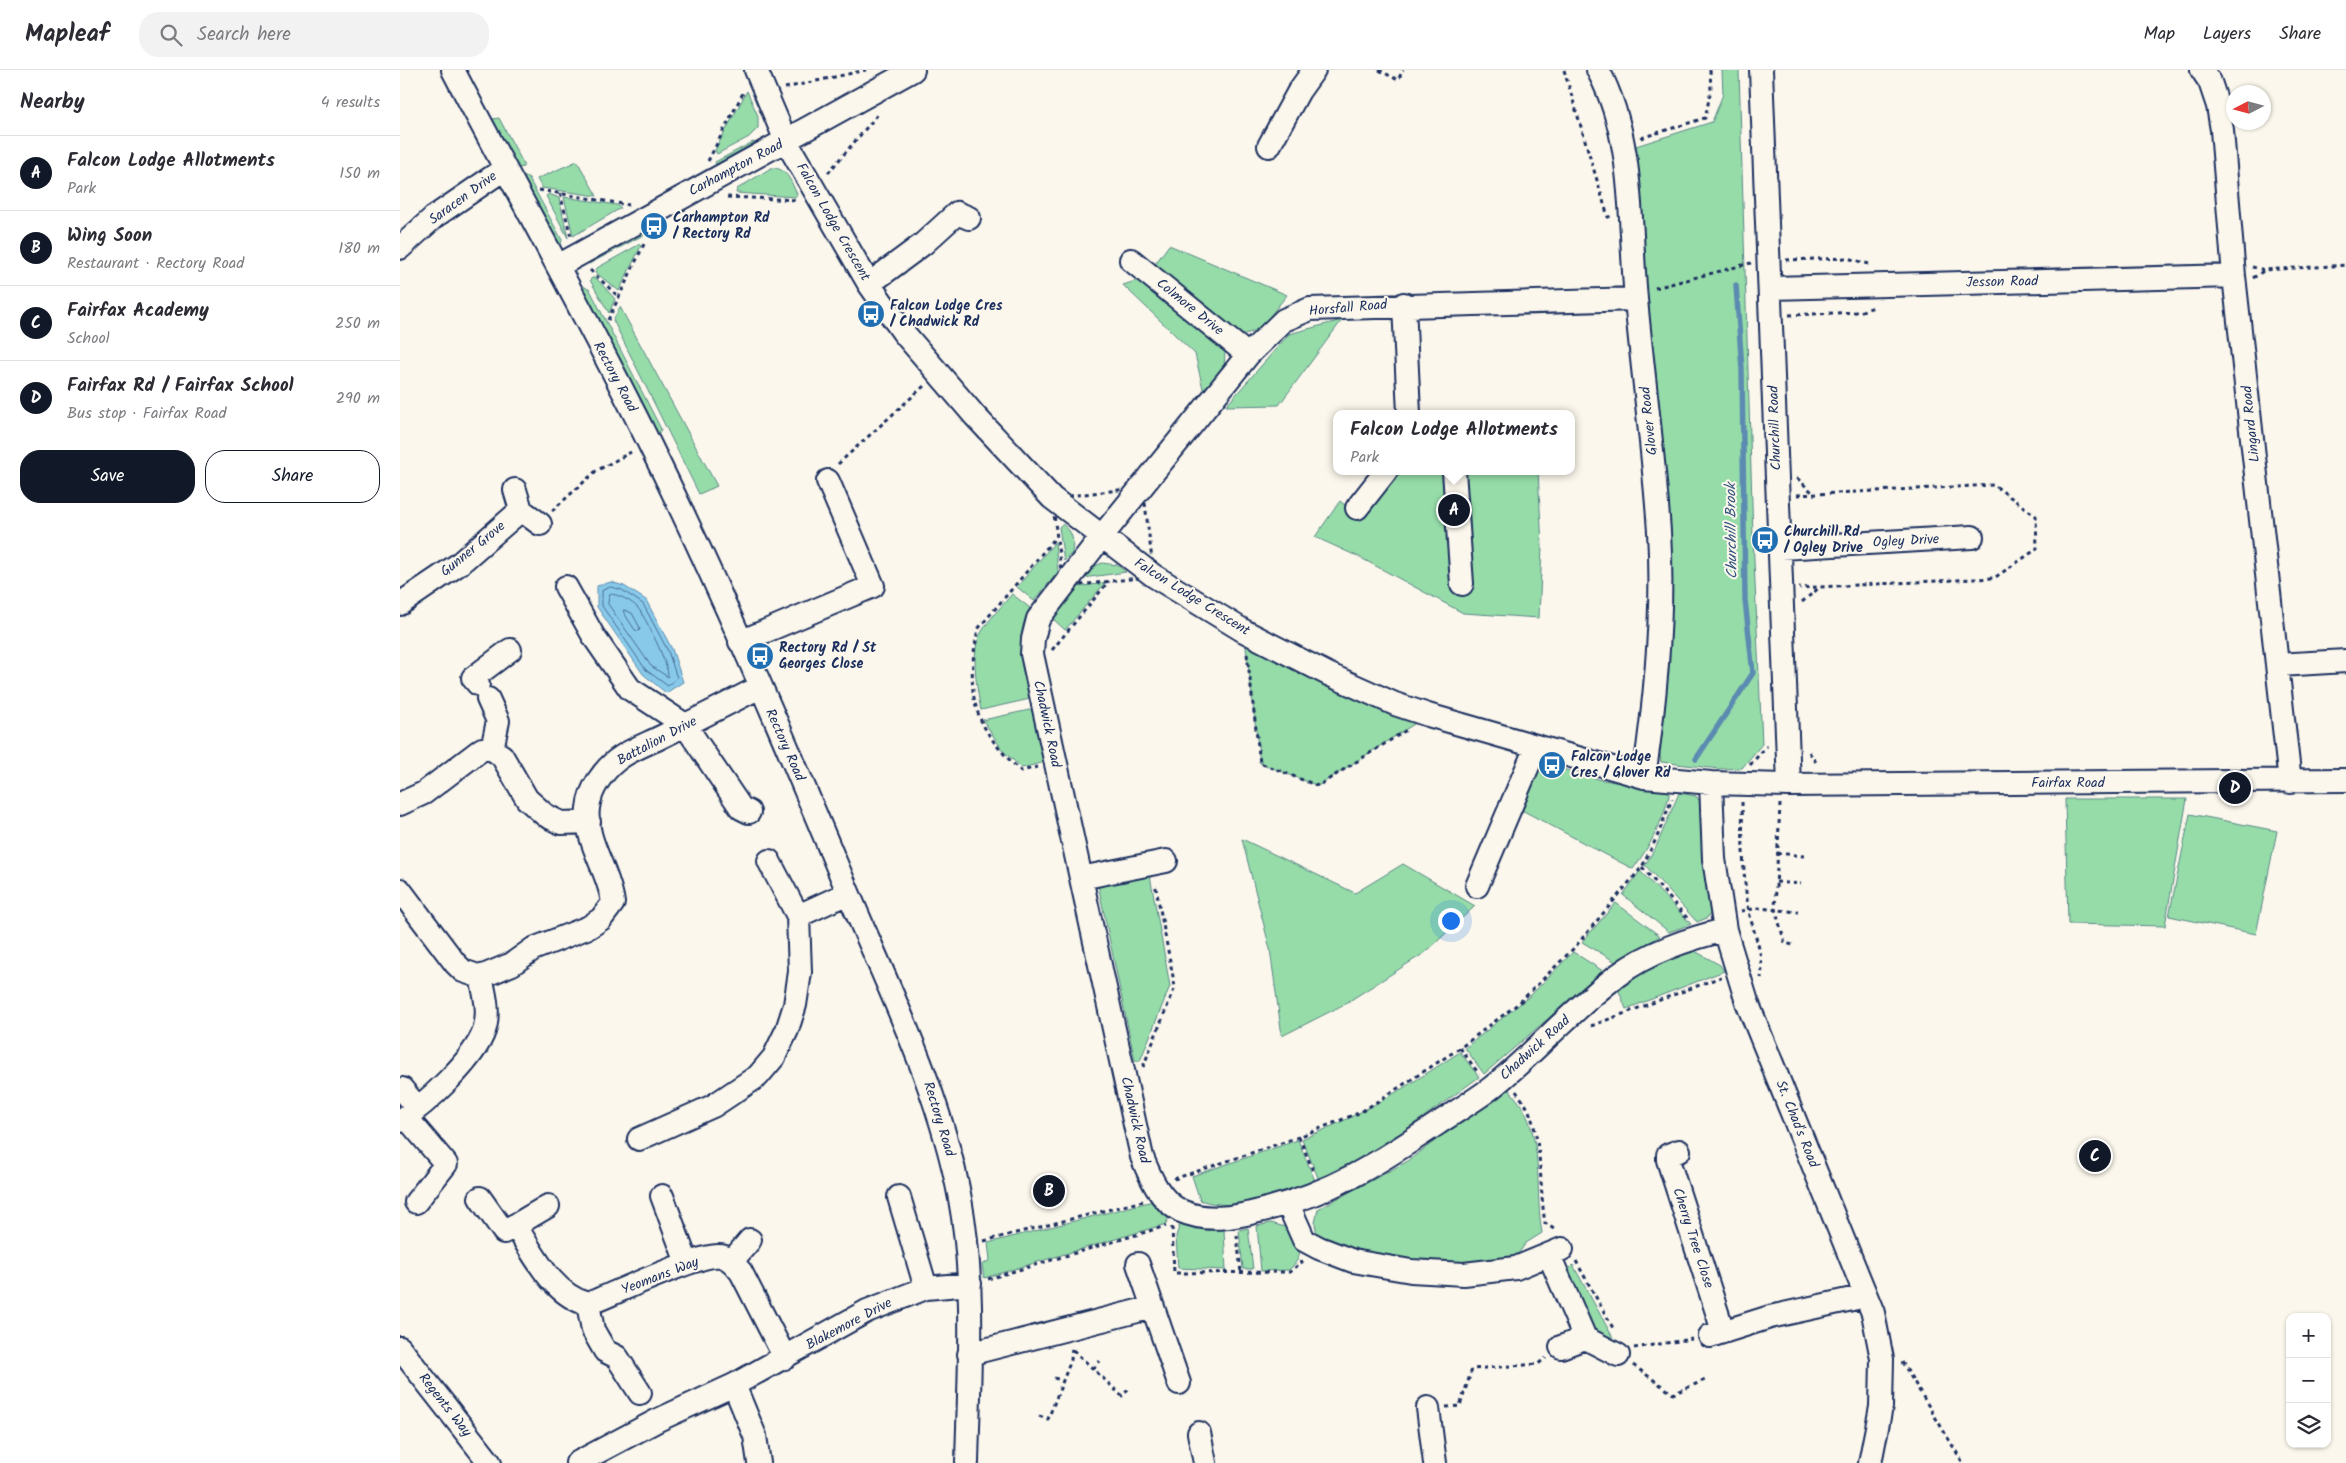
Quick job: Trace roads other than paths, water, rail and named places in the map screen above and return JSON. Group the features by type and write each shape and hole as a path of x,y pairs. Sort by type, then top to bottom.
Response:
{"street":[{"name":"Rectory Road","path":"453,70 504,169 558,266 649,442 701,552 925,1074 939,1114 961,1201 967,1246 970,1284 967,1463"},
{"name":"Carhampton Road","path":"558,266 913,70"},
{"path":"1269,146 1299,91 1314,70"},
{"name":"Glover Road","path":"1598,70 1610,93 1624,144 1636,299 1652,446 1659,534 1660,617 1655,701 1644,777"},
{"name":"Churchill Road","path":"1761,70 1781,548 1785,792"},
{"name":"Lingard Road","path":"2202,70 2210,82 2222,130 2234,270 2290,782"},
{"name":"Falcon Lodge Crescent","path":"751,78 869,284 903,332 1020,466 1052,498 1154,576 1244,631 1328,674 1395,704 1536,747 1644,777 1749,784 1785,792"},
{"name":"Saracen Drive","path":"400,248 434,217 504,169"},
{"path":"869,284 923,244 957,213 969,218"},
{"name":"Colmore Drive","path":"1131,260 1248,355"},
{"name":"Jesson Road","path":"1770,288 2234,270"},
{"name":"Horsfall Road","path":"1102,536 1248,355 1284,320 1310,309 1404,304 1636,299"},
{"path":"1404,304 1409,410"},
{"path":"1358,508 1383,475"},
{"path":"1454,475 1462,584"},
{"path":"740,642 873,586 828,481"},
{"name":"Gunner Grove","path":"400,604 406,598 459,564 518,500 540,524"},
{"name":"Chadwick Road","path":"1102,536 1038,618 1032,647 1055,762 1142,1157 1150,1178 1162,1196 1180,1210 1211,1217 1235,1217 1288,1204 1322,1192 1376,1164 1497,1082 1618,974 1677,944 1703,935 1724,923"},
{"name":"Ogley Drive","path":"1781,548 1972,537"},
{"path":"566,587 594,637 630,689 685,725 742,808 750,812"},
{"path":"492,749 498,721 483,692 473,678 510,650"},
{"path":"2278,665 2346,661"},
{"name":"Battalion Drive","path":"480,977 512,964 533,949 589,928 601,919 609,909 613,902 612,887 591,840 588,808 591,795 608,769 618,759 760,687"},
{"path":"1477,886 1536,747"},
{"path":"400,804 424,793 482,749 492,749 502,756 527,799 545,815 561,823 589,822"},
{"name":"Fairfax Road","path":"1785,792 2346,780"},
{"name":"St. Chad's Road","path":"1711,782 1714,859 1724,923 1747,1002 1872,1313 1882,1359 1880,1407 1870,1463"},
{"path":"639,1139 713,1106 758,1076 774,1057 787,1030 795,1005 800,972 798,916 769,861"},
{"path":"1081,878 1158,863"},
{"path":"400,890 455,963 463,971 480,977 487,1002 484,1032 455,1074 408,1115"},
{"path":"798,916 848,893"},
{"path":"402,1089 408,1115 450,1160 416,1202"},
{"name":"Cherry Tree Close","path":"1679,1151 1668,1155 1668,1160 1716,1334 1770,1317 1866,1296"},
{"path":"662,1196 688,1264"},
{"path":"899,1197 926,1288"},
{"path":"480,1198 504,1232 548,1206"},
{"path":"1288,1204 1304,1240 1353,1261 1411,1271 1464,1274 1516,1268 1563,1248 1586,1338"},
{"path":"515,1225 554,1284 576,1301 588,1304 593,1330 605,1351 617,1357 640,1393"},
{"path":"750,1240 732,1261 740,1272 785,1358"},
{"name":"Yeomans Way","path":"588,1304 688,1264 719,1256 732,1261"},
{"path":"1138,1264 1146,1309 1179,1383"},
{"name":"Blakemore Drive","path":"577,1463 658,1420 734,1385 867,1311 926,1288 970,1284"},
{"path":"969,1354 1146,1309"},
{"path":"1561,1347 1586,1338 1619,1346"},
{"name":"Regents Way","path":"400,1348 490,1463"},
{"path":"734,1385 755,1436 759,1463"},
{"path":"1428,1408 1435,1463"},
{"path":"1199,1433 1201,1462"}],"water":[{"path":"611,582 624,586 646,600 672,649 683,682 666,693 643,674 597,607 597,586"}],"waterway":[{"name":"Churchill Brook","path":"1696,759 1753,673 1745,600 1742,369 1736,285"}],"place":[{"name":"Carhampton Rd / Rectory Rd","path":"654,226"},
{"name":"Falcon Lodge Cres / Chadwick Rd","path":"871,314"},
{"name":"Falcon Lodge Allotments","path":"1454,510"},
{"name":"Churchill Rd / Ogley Drive","path":"1765,540"},
{"name":"Rectory Rd / St Georges Close","path":"760,656"},
{"name":"Falcon Lodge Cres / Glover Rd","path":"1552,765"},
{"name":"Fairfax Rd / Fairfax School","path":"2235,788"},
{"name":"Fairfax Academy","path":"2095,1156"},
{"name":"Wing Soon","path":"1049,1191"}]}
